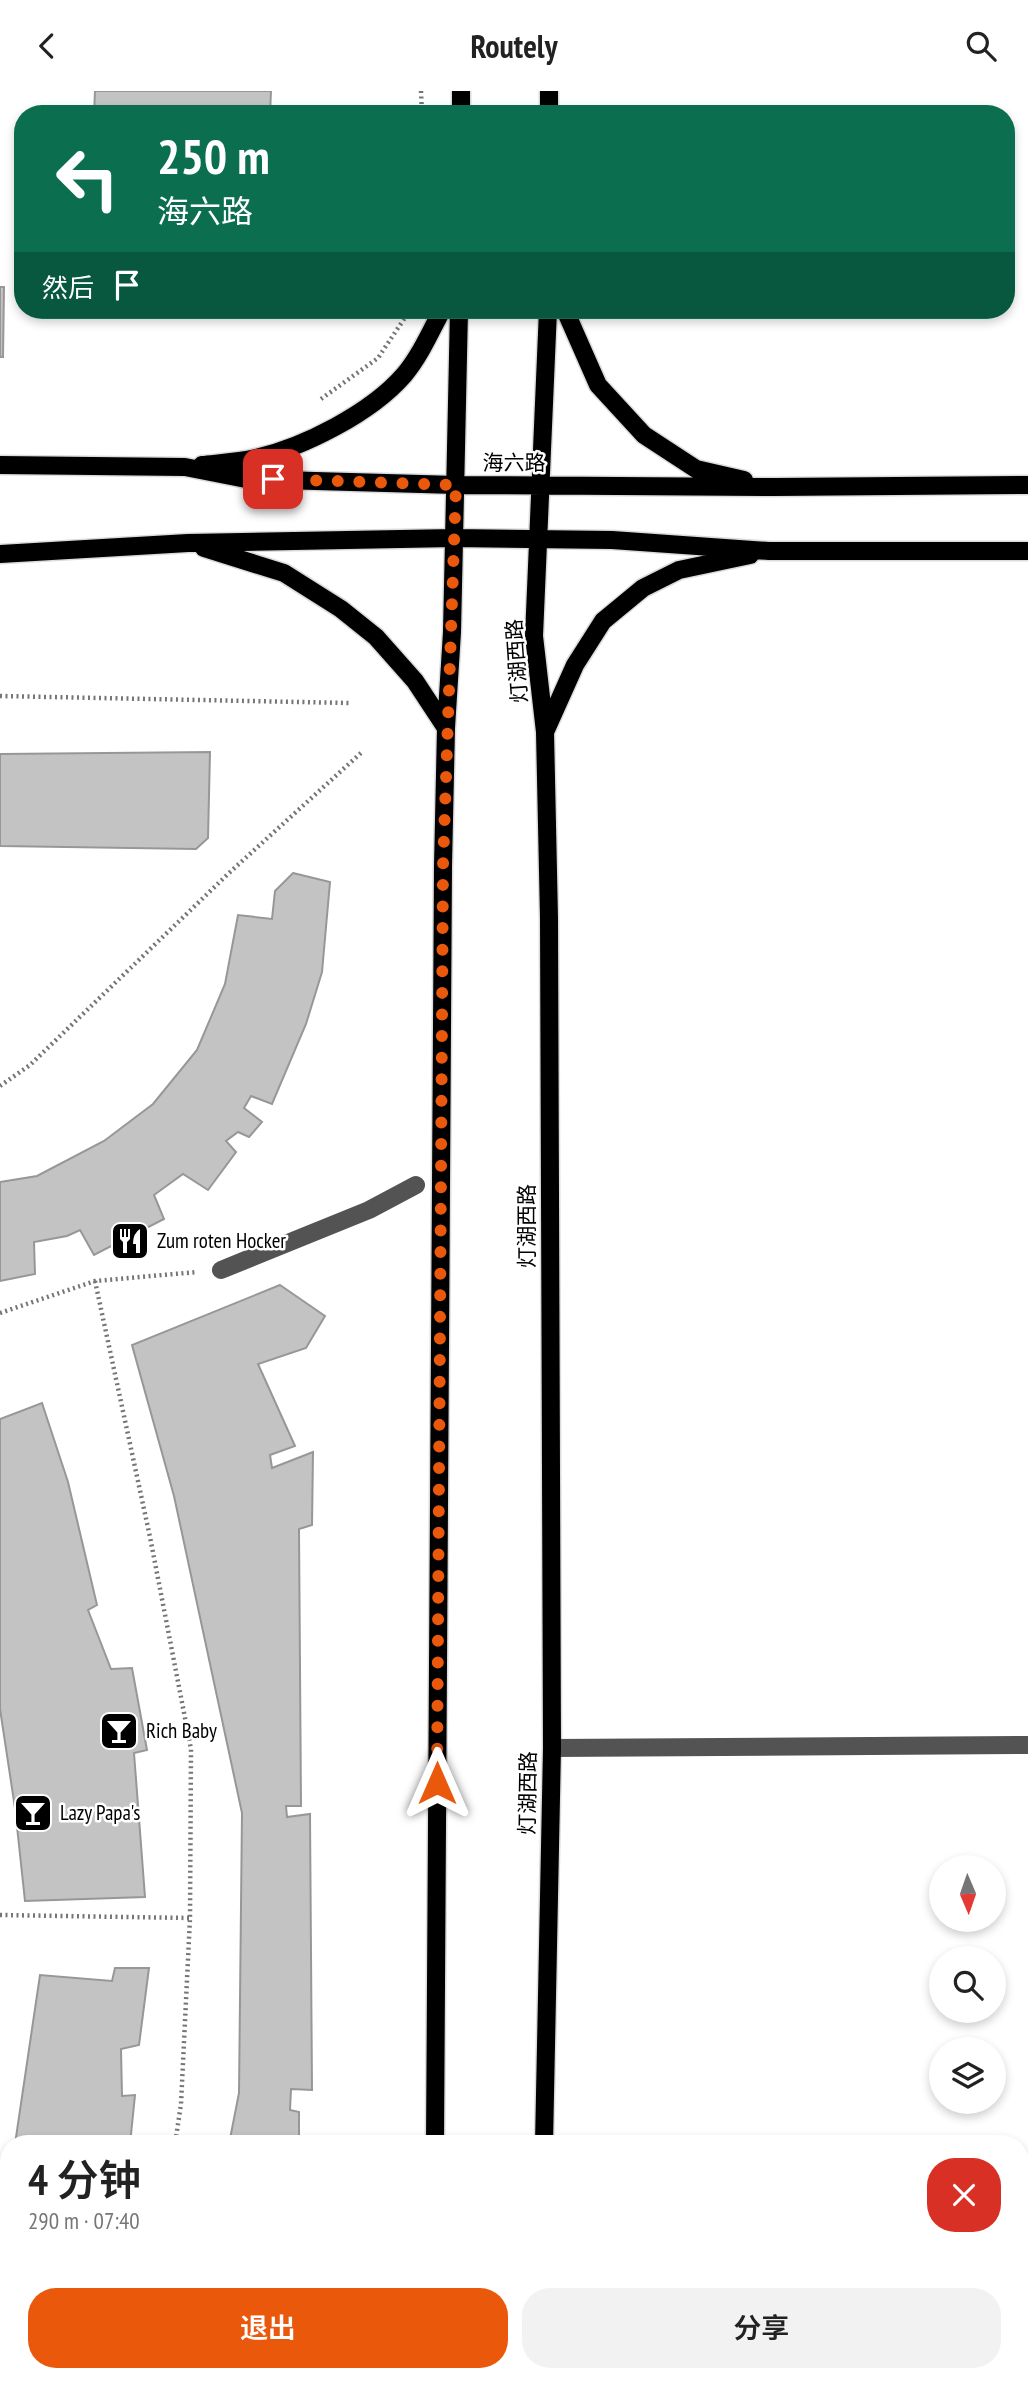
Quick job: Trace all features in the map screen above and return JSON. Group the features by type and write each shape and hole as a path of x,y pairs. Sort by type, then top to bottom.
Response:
{"main road":[{"path":"184,467 256,458 311,439 365,409 404,375 437,319"},
{"path":"435,2135 443,880 456,485 458,319"},
{"name":"灯湖西路","path":"544,2135 552,1748 549,932 545,732 534,636 548,319"},
{"path":"569,319 598,385 644,435 696,469 775,487"},
{"name":"海六路","path":"0,465 184,467 246,479 456,485 1028,485"},
{"path":"0,554 188,543 454,538 612,540 769,551 1028,551"},
{"path":"188,543 284,573 341,609 376,637 415,681 446,728"},
{"path":"545,732 575,665 603,621 643,588 679,570 769,551"}],"street":[{"path":"222,1270 369,1210 415,1185"},
{"path":"552,1748 1028,1745"}],"path":[{"path":"321,399 378,358 404,319"},
{"path":"0,696 349,703"},
{"path":"0,1086 30,1065 229,873 362,752"},
{"path":"0,1313 95,1281 222,1270"},
{"path":"95,1281 150,1537 191,1749 190,1919 181,2104 176,2135"},
{"path":"0,1915 190,1919"}],"building":[{"path":"95,91 271,91 270,105 94,105"},
{"path":"0,287 4,287 3,357 0,357"},
{"path":"210,752 208,838 196,849 0,846 0,754"},
{"path":"293,873 330,882 322,972 306,1024 272,1104 251,1096 244,1108 262,1122 249,1137 238,1132 226,1141 236,1152 208,1190 183,1174 154,1195 164,1219 94,1255 80,1230 67,1236 34,1242 35,1274 0,1281 0,1182 37,1176 104,1141 153,1104 197,1050 225,984 238,915 272,919 275,891"},
{"path":"280,1285 325,1316 306,1348 258,1364 295,1446 270,1455 272,1468 313,1452 312,1525 299,1529 301,1806 286,1806 287,1817 310,1814 312,2090 291,2089 290,2110 299,2112 299,2135 231,2135 239,2093 242,1813 174,1496 132,1345"},
{"path":"42,1403 68,1482 97,1605 88,1610 111,1669 132,1668 147,1750 134,1753 145,1897 25,1901 0,1709 0,1419"},
{"path":"115,1968 149,1968 139,2045 121,2049 122,2096 135,2095 131,2135 16,2135 40,1975 112,1981"}],"place":[{"name":"Zum roten Hocker","path":"130,1241"},
{"name":"Rich Baby","path":"119,1731"},
{"name":"Lazy Papa's","path":"33,1813"}],"route":[{"path":"273,479 456,485 443,866 437,1783"}]}
